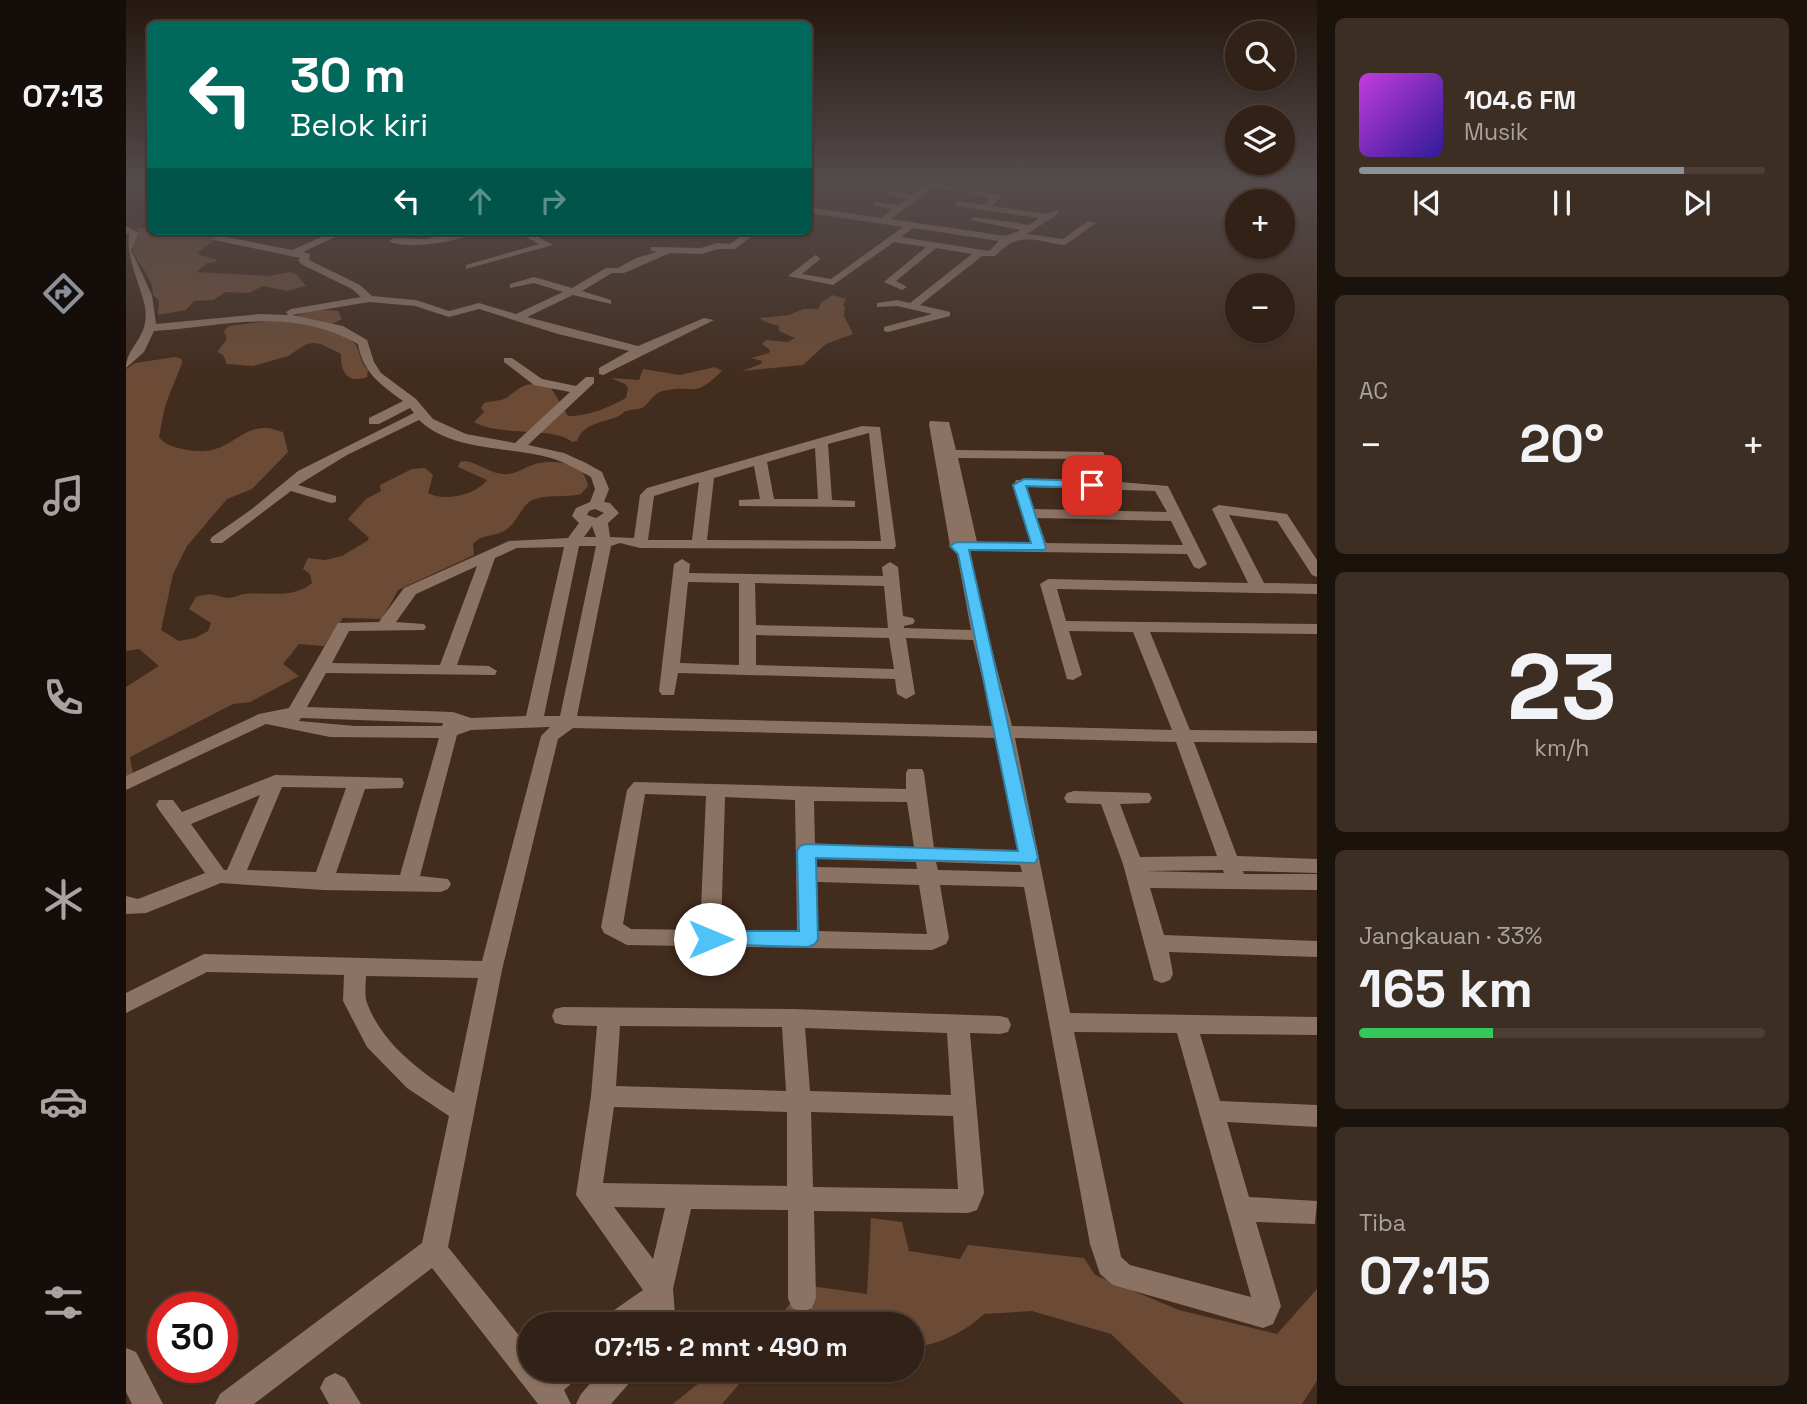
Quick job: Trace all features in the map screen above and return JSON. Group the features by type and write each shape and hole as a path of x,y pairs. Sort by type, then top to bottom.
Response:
{"street":[{"path":"271,249 306,256 303,260 305,262 356,287 369,299"},
{"path":"294,253 304,249"},
{"path":"470,267 536,249"},
{"path":"656,249 679,249"},
{"path":"687,249 706,251 711,249"},
{"path":"815,258 794,274 794,277 835,281 881,249"},
{"path":"902,287 889,282 930,249"},
{"path":"954,249 993,254 998,249"},
{"path":"126,250 158,325"},
{"path":"517,318 610,270 620,271 640,260 656,257 666,250"},
{"path":"912,306 979,253"},
{"path":"514,286 531,280 607,302"},
{"path":"158,325 202,325 369,299 416,303 449,314 480,306 562,332 639,350"},
{"path":"881,305 894,303 946,315 888,329"},
{"path":"267,316 329,323 347,330 363,342 366,362 373,373 412,402 420,415 443,429 556,454 597,475 602,489 596,505 605,506 612,513 594,522 573,542 551,726"},
{"path":"603,370 639,350 708,320"},
{"path":"126,364 158,325"},
{"path":"508,360 538,382 578,390"},
{"path":"518,447 590,380"},
{"path":"374,421 412,402"},
{"path":"216,540 257,512 288,486 342,452 420,415"},
{"path":"385,625 410,591 516,543 700,540 889,546 875,430 867,429 649,493 635,540"},
{"path":"821,443 825,503"},
{"path":"1115,485 1098,455 1009,447 946,454 979,629 1005,733 1103,1244 1110,1265 1115,1272 1263,1314 1267,1306 1266,1300 1186,1024"},
{"path":"760,459 768,503"},
{"path":"700,540 707,476"},
{"path":"1040,548 1020,487 1024,482 1161,488 1199,564"},
{"path":"288,486 331,499"},
{"path":"744,503 850,504"},
{"path":"1258,587 1219,509 1282,517 1317,572"},
{"path":"1029,513 1175,517"},
{"path":"230,1404 434,1250 491,970 551,726 604,542 594,522"},
{"path":"964,548 1191,550"},
{"path":"447,670 488,556"},
{"path":"1043,568 1073,675"},
{"path":"668,691 682,570 747,579 890,574 906,694"},
{"path":"747,579 748,671"},
{"path":"1048,584 1317,589"},
{"path":"748,624 979,629"},
{"path":"291,720 323,668 344,626 418,627"},
{"path":"1061,629 1317,629"},
{"path":"1141,630 1317,637"},
{"path":"1141,630 1234,872"},
{"path":"323,668 489,671"},
{"path":"670,668 902,674"},
{"path":"126,784 265,718 457,725 1317,737"},
{"path":"408,883 457,725"},
{"path":"915,773 916,796 938,939 932,942 627,937 612,927 636,790 641,787 916,796"},
{"path":"226,877 275,781"},
{"path":"179,821 275,781 395,783"},
{"path":"323,882 358,782"},
{"path":"710,939 716,791"},
{"path":"804,794 808,939"},
{"path":"1108,797 1135,872 1156,943 1162,974"},
{"path":"1074,798 1142,798"},
{"path":"166,805 226,877"},
{"path":"806,851 1029,858"},
{"path":"1135,872 1234,872 1317,866"},
{"path":"1234,872 1317,882"},
{"path":"806,874 1032,880"},
{"path":"126,904 129,907 139,907 226,877 442,884"},
{"path":"1156,943 1317,949"},
{"path":"126,1004 204,963 491,970"},
{"path":"356,966 354,1001 376,1040 415,1081 462,1111"},
{"path":"563,1016 793,1018 1000,1025"},
{"path":"609,1018 603,1096 589,1195 659,1305"},
{"path":"793,1018 799,1103 802,1298"},
{"path":"1060,1022 1317,1026"},
{"path":"589,1195 968,1201 971,1193 958,1024"},
{"path":"603,1096 966,1106"},
{"path":"1210,1111 1317,1116"},
{"path":"659,1305 681,1197"},
{"path":"1240,1209 1315,1212"},
{"path":"434,1250 555,1388"},
{"path":"634,1312 648,1301 659,1305"},
{"path":"126,1363 148,1404"},
{"path":"592,1404 611,1382"}],"shaded area":[{"path":"133,249 203,249 198,252 199,255 216,259 217,262 208,263 196,272 268,276 290,272 296,274 306,286 287,291 263,286 249,293 226,292 213,300 194,301 186,310 158,315 159,300 153,295 150,279"},
{"path":"833,295 846,299 843,305 844,316 853,334 826,344 803,365 742,371 761,364 762,361 751,358 769,353 770,350 762,344 766,340 788,342 795,338 779,331 779,326 760,318 789,315 803,309 818,309 822,302"},
{"path":"326,310 338,311 342,319 323,328 344,336 355,344 368,370 367,377 350,378 342,366 341,354 321,344 305,345 288,356 253,366 227,364 223,355 217,352 227,339 224,331 229,326"},
{"path":"175,357 182,359 182,363 165,406 159,437 164,442 183,449 211,450 247,432 269,428 283,432 288,452 252,489 227,499 187,546 173,574 161,630 179,641 195,638 208,631 211,623 189,609 196,597 210,595 228,598 244,594 280,594 297,591 312,583 310,574 303,569 308,558 325,560 342,556 367,541 369,538 348,519 366,499 381,491 380,485 412,469 425,468 433,475 428,493 442,497 468,493 487,480 458,467 460,462 465,461 503,474 539,463 563,463 582,472 588,486 581,494 532,500 507,529 473,544 474,555 398,590 382,619 343,618 324,646 299,644 283,664 299,676 250,702 233,704 130,757 133,774 126,777 126,687 159,666 139,649 126,651 126,369 135,363"},
{"path":"715,367 722,371 704,386 660,392 642,408 626,411 589,427 577,441 572,442 553,434 485,427 474,422 484,412 481,408 484,403 504,399 526,385 551,388 568,416 576,416 598,411 626,398 628,388 625,384 611,378 639,380 643,369 680,375"},
{"path":"871,1218 902,1222 909,1251 960,1259 968,1245 1084,1258 1095,1275 1179,1310 1277,1334 1317,1289 1317,1381 1302,1404 1184,1404 1111,1334 1032,1311 984,1314 950,1337 924,1345 924,1312 784,1312 804,1285 867,1294"},
{"path":"700,1382 741,1382 722,1404 673,1404"}],"route":[{"path":"710,939 808,939 806,851 1029,858 1005,733 977,623 964,553 957,546 1040,548 1020,485 1024,482 1092,485"}]}
